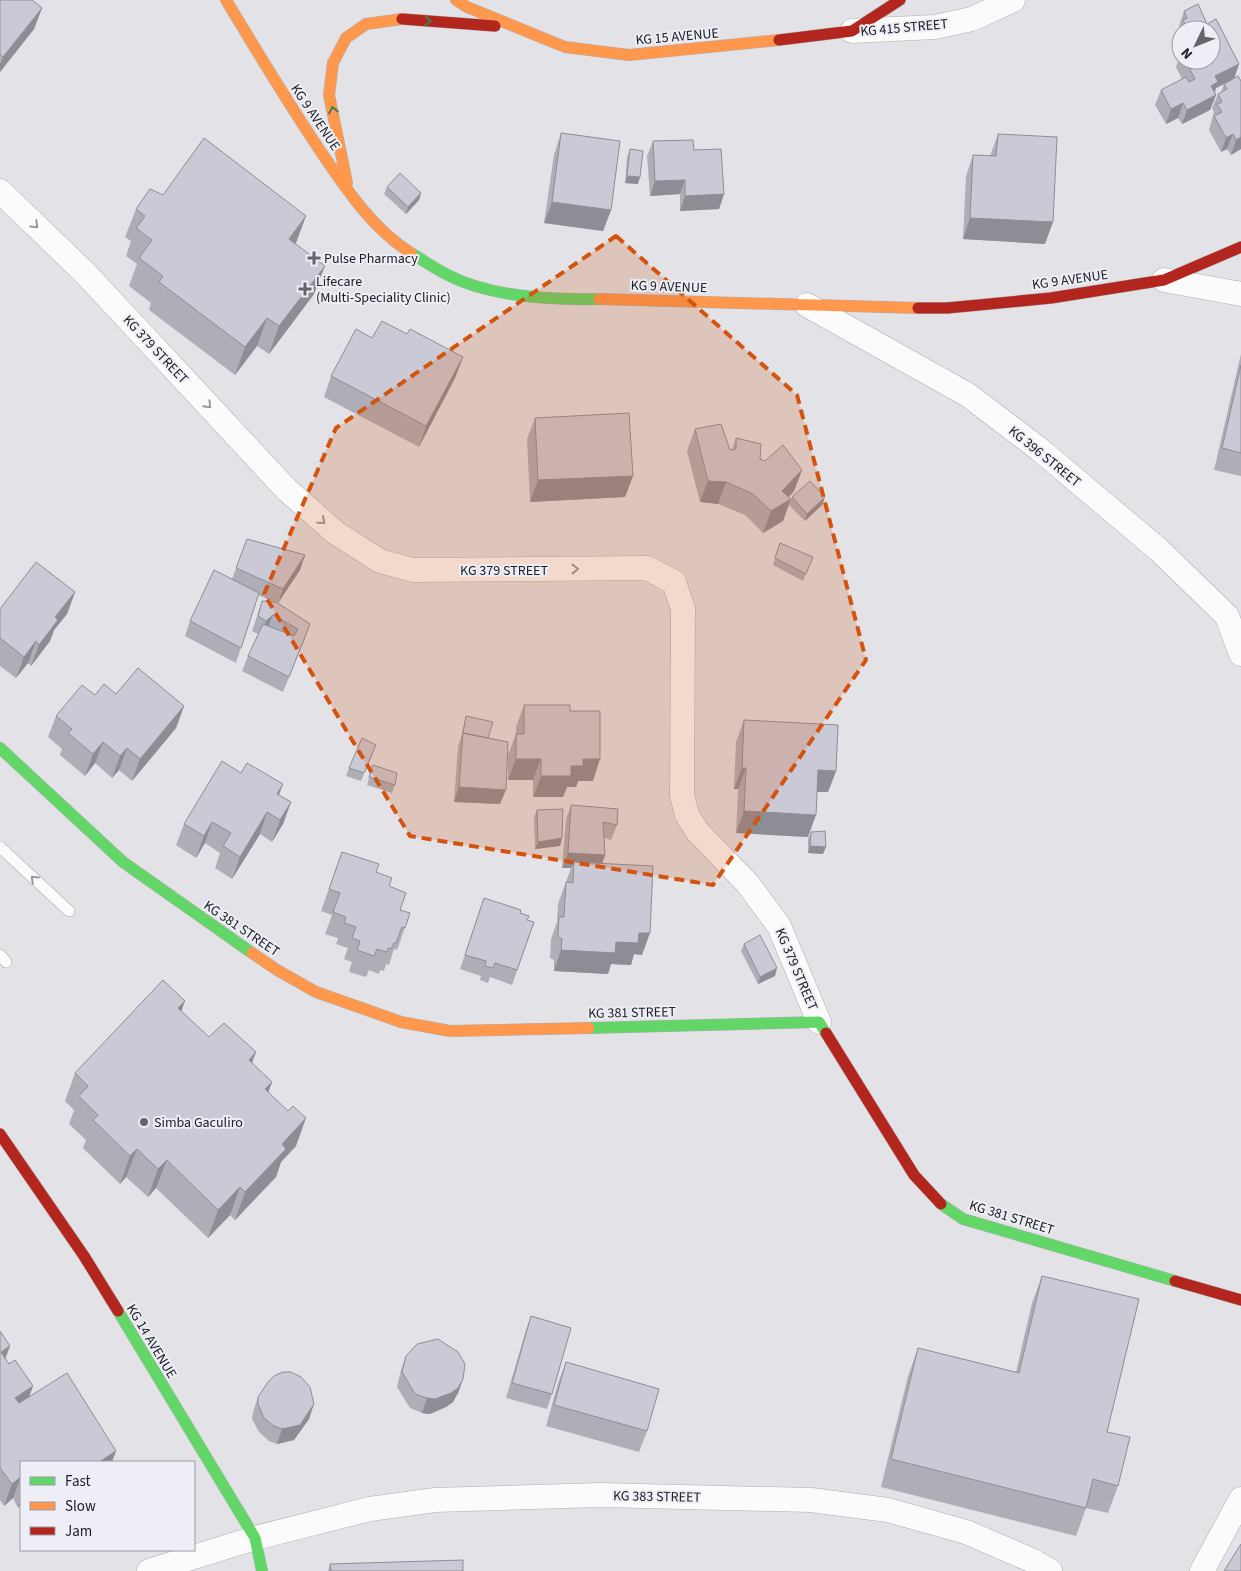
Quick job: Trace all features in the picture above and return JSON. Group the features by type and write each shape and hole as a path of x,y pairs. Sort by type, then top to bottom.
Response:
{"main road":[{"name":"KG 9 AVENUE","path":"226,0 285,99 348,192 396,243 449,276 496,291 554,300 631,299 752,305 806,304 947,308 1051,298 1164,280 1241,247"},
{"name":"KG 15 AVENUE","path":"456,0 516,28 565,47 629,55 696,50 852,31 900,0"},
{"path":"348,192 329,95 333,62 346,38 366,24 399,18 516,28"},
{"name":"KG 381 STREET","path":"0,748 123,862 277,970 316,992 401,1022 450,1031 819,1022 914,1175 936,1201 963,1219 1241,1300"},
{"name":"KG 14 AVENUE","path":"0,1134 84,1256 255,1538 262,1571"}],"street":[{"name":"KG 415 STREET","path":"852,31 935,27 972,19 1013,0"},
{"name":"KG 379 STREET","path":"0,191 86,274 287,490 336,534 380,561 413,570 647,568 674,582 684,609 682,795 687,815 697,831 762,901 779,926 819,1022"},
{"path":"1164,280 1241,294"},
{"name":"KG 396 STREET","path":"806,304 968,395 1039,449 1159,550 1234,617 1241,654"},
{"name":"KG 383 STREET","path":"149,1571 255,1538 370,1509 434,1500 600,1495 811,1500 888,1510 966,1532 1031,1560 1050,1571"},
{"path":"1202,1571 1241,1499"}],"lane":[{"path":"0,847 69,911"}],"highlighted area":[{"path":"616,236 797,395 866,660 713,885 410,836 264,594 336,428"}],"building":[{"path":"0,0 32,0 42,8 3,57 0,54"},
{"path":"1198,4 1205,20 1183,20 1187,18 1184,11"},
{"path":"1221,29 1239,64 1215,76 1218,82 1211,86 1216,95 1187,110 1183,103 1171,109 1161,90 1186,77 1189,82 1195,79 1190,70 1221,70"},
{"path":"1238,76 1241,81 1241,137 1236,140 1233,134 1226,138 1214,116 1222,112 1217,104 1222,102 1218,94 1227,89 1224,84"},
{"path":"561,133 620,141 611,210 552,202"},
{"path":"998,134 1057,137 1053,222 970,218 973,155 996,156"},
{"path":"204,138 306,216 289,239 325,266 279,326 267,318 245,347 159,282 163,276 139,258 152,240 136,228 145,216 136,209 150,189 163,195"},
{"path":"693,140 694,150 721,149 724,194 685,196 685,180 655,181 653,141"},
{"path":"630,149 643,151 640,177 627,176"},
{"path":"400,173 421,193 408,207 387,187"},
{"path":"382,321 407,334 410,329 463,357 426,426 331,376 356,329 372,338"},
{"path":"1241,365 1241,453 1222,448"},
{"path":"629,413 633,476 538,480 535,418"},
{"path":"721,424 730,450 736,449 736,438 761,444 760,459 765,461 783,445 802,470 782,491 791,499 771,511 753,494 726,482 708,481 695,429"},
{"path":"810,481 825,497 807,514 792,497"},
{"path":"247,539 305,555 283,589 236,568"},
{"path":"780,543 813,557 806,574 775,558"},
{"path":"36,562 75,592 55,617 58,620 39,645 36,641 24,657 0,638 0,609"},
{"path":"214,570 259,593 241,648 190,621"},
{"path":"262,601 276,602 310,624 289,677 248,656 263,624 294,636 298,629 273,615 266,621 258,616"},
{"path":"138,668 184,706 140,759 127,748 120,756 103,742 93,754 68,733 72,729 56,716 82,685 95,695 104,684 116,694"},
{"path":"524,705 570,705 570,711 600,711 600,759 583,759 583,766 571,766 571,776 541,776 541,759 516,759 516,734 524,734"},
{"path":"466,716 493,722 488,738 463,733"},
{"path":"744,720 838,725 836,771 818,770 816,815 744,811 746,768 742,768"},
{"path":"463,733 508,742 506,790 459,787"},
{"path":"362,738 376,745 364,773 349,768"},
{"path":"222,761 241,773 247,763 283,784 277,794 291,802 280,820 267,812 240,857 223,846 231,833 212,822 204,836 184,824"},
{"path":"373,765 397,773 395,785 369,777"},
{"path":"571,805 618,809 617,825 603,822 605,855 568,853"},
{"path":"563,809 562,838 538,842 537,810"},
{"path":"825,831 826,847 810,846 811,832"},
{"path":"342,852 379,864 376,872 392,878 389,886 406,893 400,910 410,913 405,928 402,927 396,943 394,943 391,949 388,948 387,952 377,949 374,956 357,950 360,941 352,938 356,927 344,923 346,917 333,912 340,893 329,889"},
{"path":"574,862 653,866 650,933 639,933 638,943 616,942 615,953 561,950 562,939 558,937 559,917 564,917 566,882 573,883"},
{"path":"484,898 521,910 520,913 529,916 527,920 534,922 517,970 495,963 493,968 485,966 486,961 465,955"},
{"path":"760,935 777,968 760,977 744,944"},
{"path":"163,980 185,1001 178,1008 209,1037 224,1023 256,1052 249,1060 272,1082 265,1089 288,1111 293,1106 306,1118 282,1144 286,1149 245,1192 240,1187 218,1210 167,1160 158,1169 137,1149 130,1156 93,1120 98,1115 79,1096 88,1086 75,1073"},
{"path":"1042,1276 1139,1299 1107,1432 1130,1437 1118,1486 1093,1479 1086,1508 891,1459 918,1348 1019,1373"},
{"path":"531,1316 571,1328 552,1394 512,1383"},
{"path":"0,1331 10,1346 1,1352 9,1364 15,1360 33,1386 15,1398 19,1403 67,1373 116,1451 101,1461 20,1461 20,1478 12,1484 0,1468"},
{"path":"438,1339 458,1352 465,1364 463,1379 458,1388 435,1399 415,1394 402,1372 406,1356 417,1344"},
{"path":"566,1362 659,1389 647,1431 554,1405"},
{"path":"283,1372 291,1372 301,1377 310,1387 314,1404 300,1425 282,1429 274,1426 264,1418 258,1404 258,1397 274,1376"},
{"path":"1241,1544 1241,1571 1224,1571"},
{"path":"463,1560 463,1571 331,1571 330,1564"}],"traffic: fast":[{"path":"411,253 448,275 502,293 542,298 599,299"},
{"path":"0,748 123,862 252,953"},
{"path":"589,1028 819,1022 826,1033"},
{"path":"941,1204 963,1219 1175,1281"},
{"path":"118,1311 255,1538 262,1571"}],"traffic: slow":[{"path":"226,0 295,112 349,192 384,232 411,253"},
{"path":"456,0 467,7 565,47 629,55 779,40"},
{"path":"347,183 329,95 333,63 346,38 366,24 402,19"},
{"path":"599,299 918,308"},
{"path":"252,953 277,970 316,992 401,1022 450,1031 589,1028"}],"traffic: jam":[{"path":"779,40 852,31 900,0"},
{"path":"402,19 495,26"},
{"path":"918,308 947,308 1051,298 1164,280 1241,247"},
{"path":"826,1033 914,1175 941,1204"},
{"path":"0,1134 84,1256 118,1311"},
{"path":"1175,1281 1241,1300"}],"place":[{"name":"Pulse Pharmacy","path":"314,258"},
{"name":"Lifecare (Multi-Speciality Clinic)","path":"305,289"},
{"name":"Simba Gaculiro","path":"144,1122"}]}
